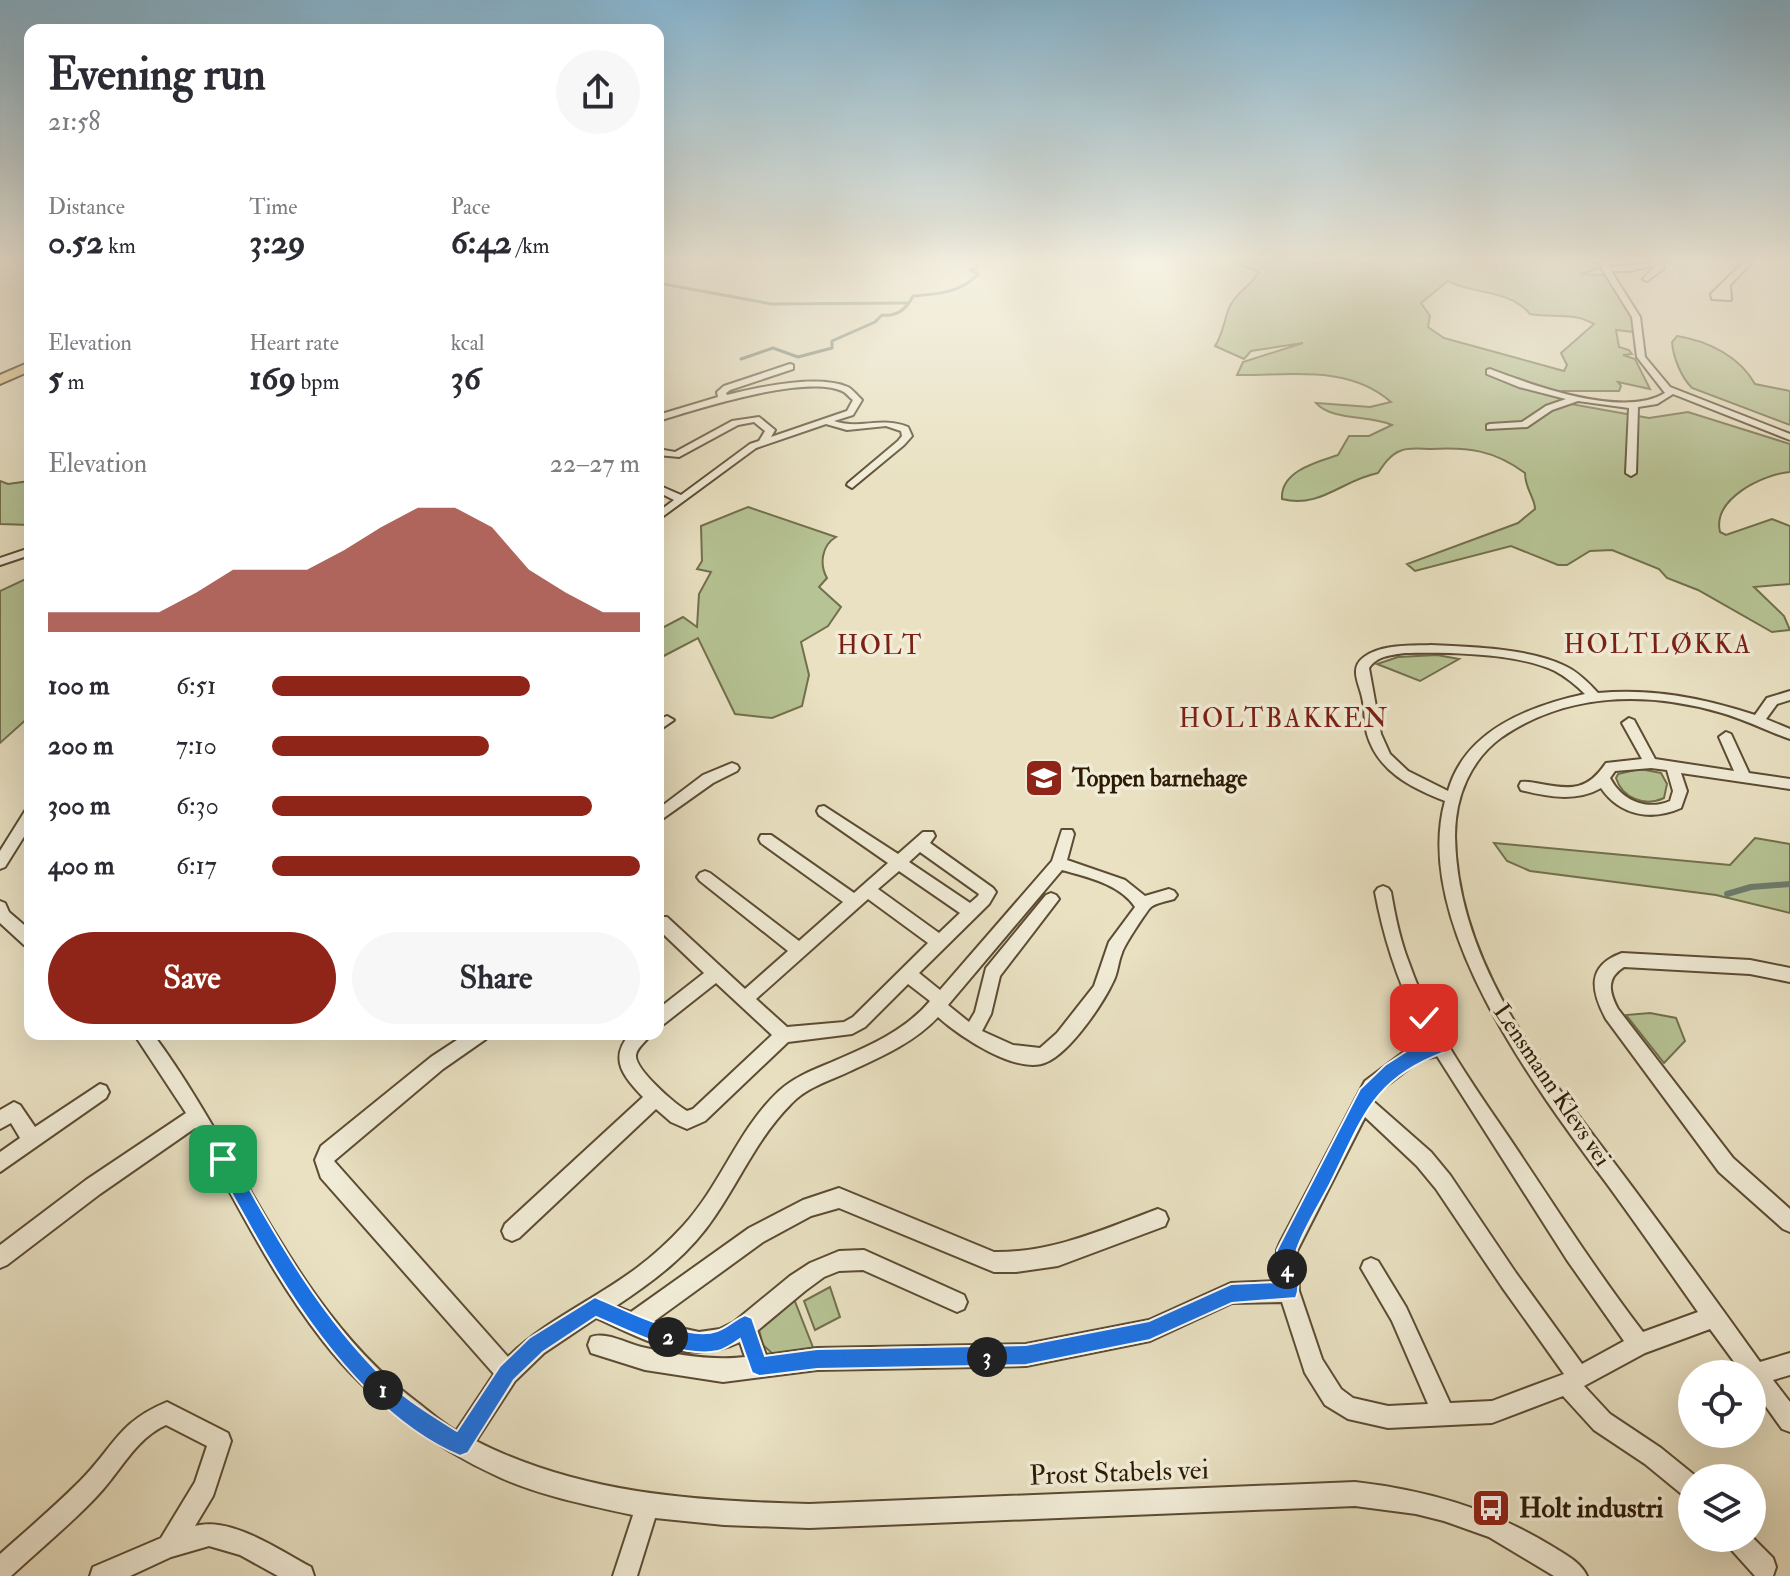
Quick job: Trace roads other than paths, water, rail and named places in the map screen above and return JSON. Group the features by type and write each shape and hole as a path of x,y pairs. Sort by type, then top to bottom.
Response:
{"highway":[{"path":"0,380 24,369"}],"street":[{"path":"1638,336 1641,357 1670,390 1790,437"},
{"path":"723,398 721,392 727,388 790,367"},
{"path":"1490,372 1533,387 1580,398 1634,405 1656,401 1670,390"},
{"path":"664,415 679,408 723,398 830,385 856,394 858,400 850,413 764,441 734,458 664,512"},
{"path":"1490,427 1524,425 1549,408 1580,398"},
{"path":"1631,473 1634,405"},
{"path":"664,453 676,455 735,423 756,419 770,430 764,441"},
{"path":"828,422 842,428 885,423 905,429 907,436 901,443 852,485"},
{"path":"664,491 681,499"},
{"path":"0,562 24,553"},
{"path":"1450,797 1402,775 1378,747 1369,695 1361,677 1361,669 1367,660 1388,651 1406,649 1522,658 1559,668 1580,681 1594,696"},
{"name":"Lensmann Klevs vei","path":"1745,1360 1510,1029 1469,944 1449,873 1446,847 1450,797 1466,764 1479,748 1496,733 1543,708 1570,699 1647,695 1757,721 1790,734"},
{"path":"1757,721 1772,701 1790,695"},
{"path":"1629,723 1651,763"},
{"path":"1726,737 1744,777"},
{"path":"1526,786 1568,792 1594,786 1611,766 1651,763 1790,784"},
{"path":"664,812 708,779 732,768"},
{"path":"1603,778 1618,798 1637,808 1660,811 1676,804 1679,797 1673,768"},
{"path":"824,811 971,912"},
{"path":"0,863 24,825"},
{"path":"460,1445 507,1373 536,1345 646,1274 691,1232 751,1138 785,1097 805,1082 883,1048 906,1034 939,1003 1059,863 1067,834"},
{"path":"766,839 855,902"},
{"path":"636,1040 627,1056 630,1070 677,1116 687,1120 699,1115 784,1035 846,1029 859,1022 988,892 924,840 745,999"},
{"path":"1059,863 1103,876 1138,896 1143,903"},
{"path":"705,877 800,951"},
{"path":"868,890 940,943"},
{"path":"1383,892 1388,921 1409,986 1439,1047 1586,1272 1639,1344"},
{"path":"1143,903 1169,895"},
{"path":"972,1033 983,1014 992,973 1051,899"},
{"path":"907,974 972,1033 1009,1053 1037,1057 1050,1053 1104,984 1115,947 1138,918 1143,903"},
{"path":"1,912 24,934"},
{"path":"664,925 784,1035"},
{"path":"1790,975 1750,967 1622,960 1611,965 1600,984 1602,997 1612,1014 1697,1129 1726,1165 1790,1222"},
{"path":"664,1014 716,973"},
{"name":"Prost Stabels vei","path":"147,1040 197,1116 278,1260 319,1321 380,1388 407,1411 460,1445 539,1482 577,1494 647,1507 700,1513 809,1516 1371,1495 1417,1500 1468,1516 1514,1537 1575,1576"},
{"path":"472,1040 425,1073 328,1152 324,1160 328,1171 507,1373"},
{"path":"1439,1047 1415,1054 1371,1087 1287,1250 1289,1291 1313,1365 1333,1397 1348,1408 1367,1415 1388,1417 1492,1412 1573,1380 1639,1344 1714,1317"},
{"path":"0,1163 100,1092"},
{"path":"512,1231 657,1096"},
{"path":"1362,1102 1424,1159 1443,1182 1602,1422 1678,1478"},
{"path":"0,1120 14,1111 32,1140"},
{"path":"0,1258 93,1187 197,1116"},
{"path":"631,1324 772,1222 818,1202 839,1198 994,1262 1014,1264 1067,1255 1158,1219"},
{"path":"595,1307 631,1324 677,1339 699,1343 719,1341 745,1325 796,1283 822,1267 842,1260 864,1260 957,1302"},
{"path":"1371,1268 1399,1314 1444,1414"},
{"path":"599,1345 645,1359 706,1370 843,1358 1026,1355 1150,1330 1231,1293 1289,1291"},
{"path":"745,1325 759,1366"},
{"path":"1766,1371 1790,1364"},
{"name":"Lensmann Klevs vei","path":"1766,1389 1790,1421"},
{"path":"0,1570 92,1486 137,1427 150,1418 167,1413 220,1441 205,1488 169,1546"},
{"path":"625,1576 647,1507"},
{"path":"102,1576 169,1546 209,1534 244,1544 302,1576"},
{"path":"1750,1552 1764,1567"}],"waterway":[{"path":"741,359 773,348 798,357 832,348 832,341 844,336"},
{"path":"1727,894 1751,887 1790,884"}],"place":[{"name":"Toppen barnehage","path":"1044,778"},
{"name":"Holt industri","path":"1491,1508"}],"district":[{"name":"HOLTLØKKA","path":"1658,645"},
{"name":"HOLT","path":"880,646"},
{"name":"HOLTBAKKEN","path":"1284,719"}]}
